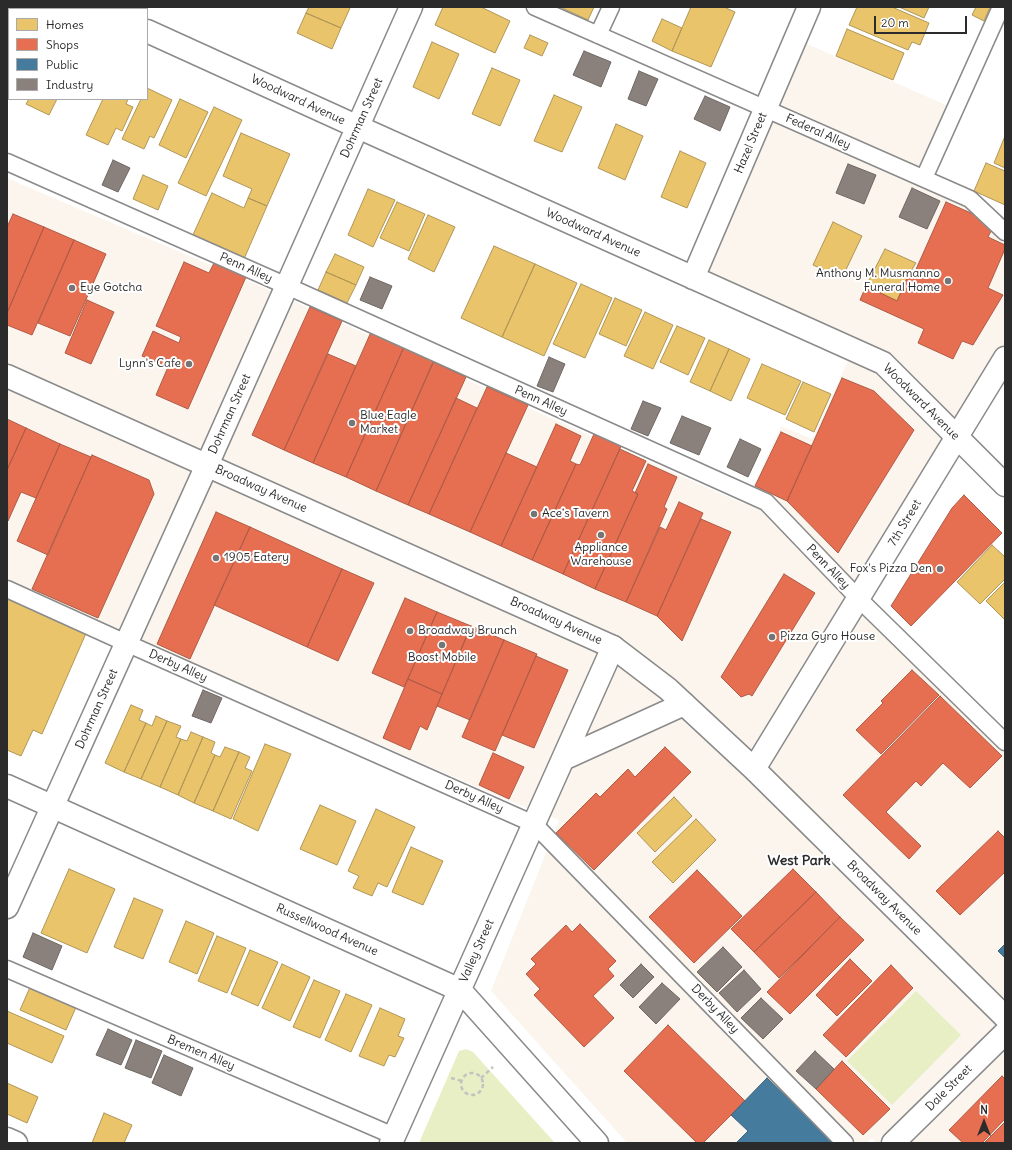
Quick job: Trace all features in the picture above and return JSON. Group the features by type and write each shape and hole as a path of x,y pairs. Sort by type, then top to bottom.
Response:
{"street":[{"name":"Dohrman Street","path":"7,906 207,465 411,7"},
{"name":"Hazel Street","path":"694,278 809,7"},
{"name":"Woodward Avenue","path":"148,30 358,127 883,363 1005,485"},
{"name":"7th Street","path":"754,769 1005,358"},
{"name":"Broadway Avenue","path":"7,376 613,647 668,689 754,769 1005,1017"},
{"name":"Valley Street","path":"393,1140 613,647"},
{"path":"563,760 684,704"},
{"name":"Russellwood Avenue","path":"7,786 460,990 597,1143"},
{"name":"Dale Street","path":"893,1143 1005,1033"},
{"path":"7,1139 16,1143"}],"lane":[{"name":"Federal Alley","path":"535,7 970,199 1005,232"},
{"path":"598,35 611,7"},
{"path":"924,178 1001,7"},
{"name":"Penn Alley","path":"7,162 287,286 766,502 859,599 1005,742"},
{"name":"Derby Alley","path":"7,588 126,643 534,824 846,1143"},
{"name":"Bremen Alley","path":"7,969 393,1140"}],"path":[{"path":"481,1078 493,1067"},
{"path":"476,1074 481,1078 483,1086 477,1095 466,1094 462,1088 462,1081 466,1075 476,1074"},
{"path":"450,1078 462,1081"}],"shaded area":[{"path":"796,39 955,109 924,178 970,199 1005,232 1005,358 859,599 1005,742 1005,1143 876,1143 872,1138 867,1143 627,1143 491,991 559,820 507,800 7,581 7,178 262,287 744,504 781,426 812,439 853,350 694,278"}],"green space":[{"path":"916,991 961,1035 892,1105 847,1061"},
{"path":"466,1049 473,1052 555,1143 419,1143 459,1051"}],"building: Homes":[{"path":"309,7 350,8 341,28 306,13"},
{"path":"443,7 481,7 510,21 495,53 435,25"},
{"path":"560,7 594,7 588,20"},
{"path":"691,7 724,7 735,12 711,67 672,51"},
{"path":"857,7 892,7 929,23 920,45 912,42 908,50 849,25"},
{"path":"899,7 929,7 924,18"},
{"path":"976,7 990,7 984,21 972,15"},
{"path":"306,13 341,28 332,49 297,33"},
{"path":"662,19 682,28 672,51 652,41"},
{"path":"847,29 904,53 893,80 836,56"},
{"path":"530,35 548,43 542,56 524,48"},
{"path":"432,42 459,54 439,99 413,87"},
{"path":"492,68 520,80 500,126 472,114"},
{"path":"148,88 172,100 154,138 150,136 144,149 122,139 141,100 148,100"},
{"path":"554,95 582,107 562,152 534,141"},
{"path":"180,99 208,112 186,158 159,145"},
{"path":"28,100 56,100 49,115 26,104"},
{"path":"103,100 128,100 126,104 133,107 122,131 116,128 108,145 86,135"},
{"path":"214,107 242,120 206,196 178,183"},
{"path":"616,124 643,136 625,180 598,168"},
{"path":"241,133 290,154 267,206 248,198 252,189 223,176"},
{"path":"1005,136 1005,168 994,163"},
{"path":"680,151 706,163 687,208 661,197"},
{"path":"986,163 1005,171 1005,205 974,191"},
{"path":"143,175 168,186 158,210 133,199"},
{"path":"368,189 395,200 373,247 348,235"},
{"path":"212,193 244,208 248,198 267,206 244,259 192,237"},
{"path":"397,202 425,214 409,251 380,238"},
{"path":"428,215 455,227 434,272 408,259"},
{"path":"833,222 862,236 842,278 813,265"},
{"path":"494,246 535,264 502,337 461,318"},
{"path":"885,249 916,263 909,274 897,301 866,286"},
{"path":"335,254 364,267 356,285 326,272"},
{"path":"535,264 577,283 544,356 502,337"},
{"path":"326,272 356,285 347,303 318,290"},
{"path":"581,284 612,298 585,358 553,344"},
{"path":"615,298 642,310 626,346 599,334"},
{"path":"645,312 673,325 653,369 624,356"},
{"path":"677,326 705,338 688,375 660,362"},
{"path":"709,340 729,349 710,391 690,382"},
{"path":"729,349 750,359 731,401 710,391"},
{"path":"762,364 801,381 785,415 747,398"},
{"path":"803,382 831,394 814,432 786,419"},
{"path":"992,545 1005,557 1005,579 980,604 957,582"},
{"path":"1005,582 1005,620 986,601"},
{"path":"7,596 87,631 42,734 33,730 21,756 7,750"},
{"path":"131,705 143,710 139,720 146,723 124,772 105,763"},
{"path":"156,716 167,721 141,779 124,772 146,723 152,726"},
{"path":"167,721 181,726 176,737 181,739 160,787 141,779"},
{"path":"191,732 203,737 178,795 160,787 181,739 187,741"},
{"path":"203,737 215,742 211,753 215,755 194,803 178,795"},
{"path":"265,744 291,754 258,831 233,819"},
{"path":"225,747 239,752 213,811 194,803 215,755 220,757"},
{"path":"239,752 250,757 245,768 252,771 231,819 213,811"},
{"path":"674,797 692,816 655,852 637,833"},
{"path":"320,805 356,821 337,865 300,849"},
{"path":"376,809 415,827 387,887 378,883 372,896 353,888 359,876 348,871"},
{"path":"696,819 716,840 673,883 652,862"},
{"path":"411,847 443,861 423,905 392,892"},
{"path":"69,869 115,889 87,953 41,933"},
{"path":"134,898 163,910 143,959 114,947"},
{"path":"186,921 214,933 197,974 169,962"},
{"path":"217,936 246,948 227,993 198,981"},
{"path":"250,950 278,962 258,1006 231,994"},
{"path":"282,964 310,977 290,1021 262,1008"},
{"path":"314,980 340,991 320,1038 293,1027"},
{"path":"31,985 77,1005 66,1030 20,1010"},
{"path":"346,994 372,1005 351,1052 325,1040"},
{"path":"380,1008 405,1019 398,1036 404,1038 395,1057 389,1055 384,1066 359,1056"},
{"path":"7,1011 64,1036 52,1063 7,1043"},
{"path":"7,1083 38,1097 27,1123 7,1114"},
{"path":"104,1113 132,1125 124,1143 92,1143"}],"building: Shops":[{"name":"Anthony M. Musmanno Funeral Home","path":"946,202 980,217 992,229 988,237 1005,245 1005,249 988,288 1003,295 973,345 962,341 953,359 918,343 924,329 860,300 866,286 897,301 909,274 913,276"},
{"path":"13,214 44,227 7,313 7,227"},
{"path":"44,227 74,240 32,335 7,325 7,313"},
{"name":"Eye Gotcha","path":"74,240 106,254 70,336 38,323"},
{"path":"184,262 209,273 214,263 246,277 188,409 156,395 168,367 142,356 153,331 179,343 181,337 156,326"},
{"path":"87,300 114,312 91,364 65,353"},
{"path":"310,307 342,321 284,450 252,435"},
{"path":"371,332 404,347 346,477 313,463"},
{"path":"404,347 434,361 376,491 346,477"},
{"path":"328,354 356,366 313,463 284,450"},
{"path":"433,362 466,377 408,505 376,491"},
{"path":"842,378 874,391 914,430 838,553 787,501"},
{"path":"487,387 528,405 470,532 429,514"},
{"path":"456,398 477,408 429,514 408,505"},
{"path":"7,419 26,428 7,470"},
{"path":"556,424 581,436 570,461 576,464 532,560 501,546"},
{"path":"26,428 60,444 36,498 21,492 8,521 7,470"},
{"path":"781,432 812,446 787,501 755,486"},
{"path":"594,434 621,446 563,574 532,560 576,464 580,465"},
{"path":"60,444 91,457 48,555 17,541"},
{"path":"620,449 646,461 632,491 638,494 595,589 563,574"},
{"path":"506,453 537,467 501,546 470,532"},
{"path":"92,455 149,480 154,494 98,618 32,589"},
{"path":"648,464 677,477 664,507 667,509 626,602 595,589 638,494 635,493"},
{"name":"Fox's Pizza Den","path":"964,495 1002,533 911,626 891,606 952,508"},
{"path":"679,502 703,513 657,616 626,602 660,527 666,530"},
{"path":"216,512 250,527 190,659 157,644"},
{"path":"701,519 731,532 682,641 657,616"},
{"path":"250,527 342,569 307,647 214,605"},
{"path":"342,569 374,583 338,661 307,647"},
{"path":"784,574 815,593 752,696 749,694 741,697 721,677"},
{"path":"405,598 437,612 404,687 372,673"},
{"path":"437,612 471,626 442,694 408,679"},
{"path":"471,626 504,640 470,720 437,706"},
{"path":"504,640 537,654 495,751 462,737"},
{"path":"536,656 568,670 534,748 502,735"},
{"path":"912,670 939,695 881,754 856,730 883,703 881,701"},
{"path":"408,679 442,694 427,730 420,726 410,750 383,738"},
{"path":"940,696 1002,756 970,788 943,763 921,786 916,781 886,812 921,846 909,859 843,795"},
{"path":"665,747 691,772 594,870 556,833 596,793 600,797 628,769 635,777"},
{"path":"493,753 524,767 509,799 479,785"},
{"path":"998,831 1005,838 1005,872 960,915 936,891"},
{"path":"793,869 816,892 754,952 731,929"},
{"path":"697,870 742,916 694,963 649,917"},
{"path":"816,892 840,917 779,978 754,952"},
{"path":"840,917 864,940 790,1014 767,992"},
{"path":"580,924 616,961 608,969 614,976 593,996 614,1018 584,1047 534,995 540,989 526,974 536,964 531,959 566,925 572,932"},
{"path":"850,959 872,981 837,1016 816,995"},
{"path":"891,965 913,988 846,1057 823,1035"},
{"path":"668,1025 745,1101 703,1143 697,1143 624,1071"},
{"path":"842,1061 890,1109 863,1135 816,1089"},
{"path":"1002,1076 1005,1079 1005,1119 982,1143 963,1143 949,1130"},
{"path":"1005,1122 1005,1143 984,1143"}],"building: Public":[{"path":"1005,944 1005,958 998,951"},
{"path":"767,1078 835,1143 736,1143 748,1131 731,1115"}],"building: Industry":[{"path":"584,51 611,62 601,87 573,75"},
{"path":"639,71 658,79 646,106 628,99"},
{"path":"705,96 730,107 720,131 694,119"},
{"path":"113,160 130,168 118,192 102,185"},
{"path":"848,164 876,175 864,204 836,193"},
{"path":"912,188 940,201 927,229 899,217"},
{"path":"370,277 392,286 382,309 360,300"},
{"path":"549,357 565,364 553,392 537,386"},
{"path":"643,401 661,408 648,436 631,429"},
{"path":"682,416 711,428 699,455 670,443"},
{"path":"740,439 761,449 748,477 727,467"},
{"path":"203,690 222,698 211,723 192,716"},
{"path":"33,933 62,946 52,970 23,957"},
{"path":"723,947 742,967 717,992 697,972"},
{"path":"641,964 654,977 633,998 620,985"},
{"path":"744,970 761,989 737,1012 719,993"},
{"path":"662,983 680,999 656,1024 639,1007"},
{"path":"761,998 783,1019 763,1039 741,1018"},
{"path":"108,1029 132,1040 121,1065 96,1055"},
{"path":"136,1040 162,1051 151,1078 125,1068"},
{"path":"815,1051 834,1069 816,1089 796,1071"},
{"path":"164,1055 193,1068 181,1096 152,1083"}],"place":[{"name":"Anthony M. Musmanno Funeral Home","path":"948,281"},
{"name":"Eye Gotcha","path":"72,288"},
{"name":"Lynn's Cafe","path":"189,364"},
{"name":"Blue Eagle Market","path":"352,423"},
{"name":"Ace's Tavern","path":"534,514"},
{"name":"Appliance Warehouse","path":"601,535"},
{"name":"1905 Eatery","path":"216,558"},
{"name":"Fox's Pizza Den","path":"940,569"},
{"name":"Broadway Brunch","path":"410,631"},
{"name":"Pizza Gyro House","path":"772,637"},
{"name":"Boost Mobile","path":"442,645"}],"district":[{"name":"West Park","path":"799,861"}]}
